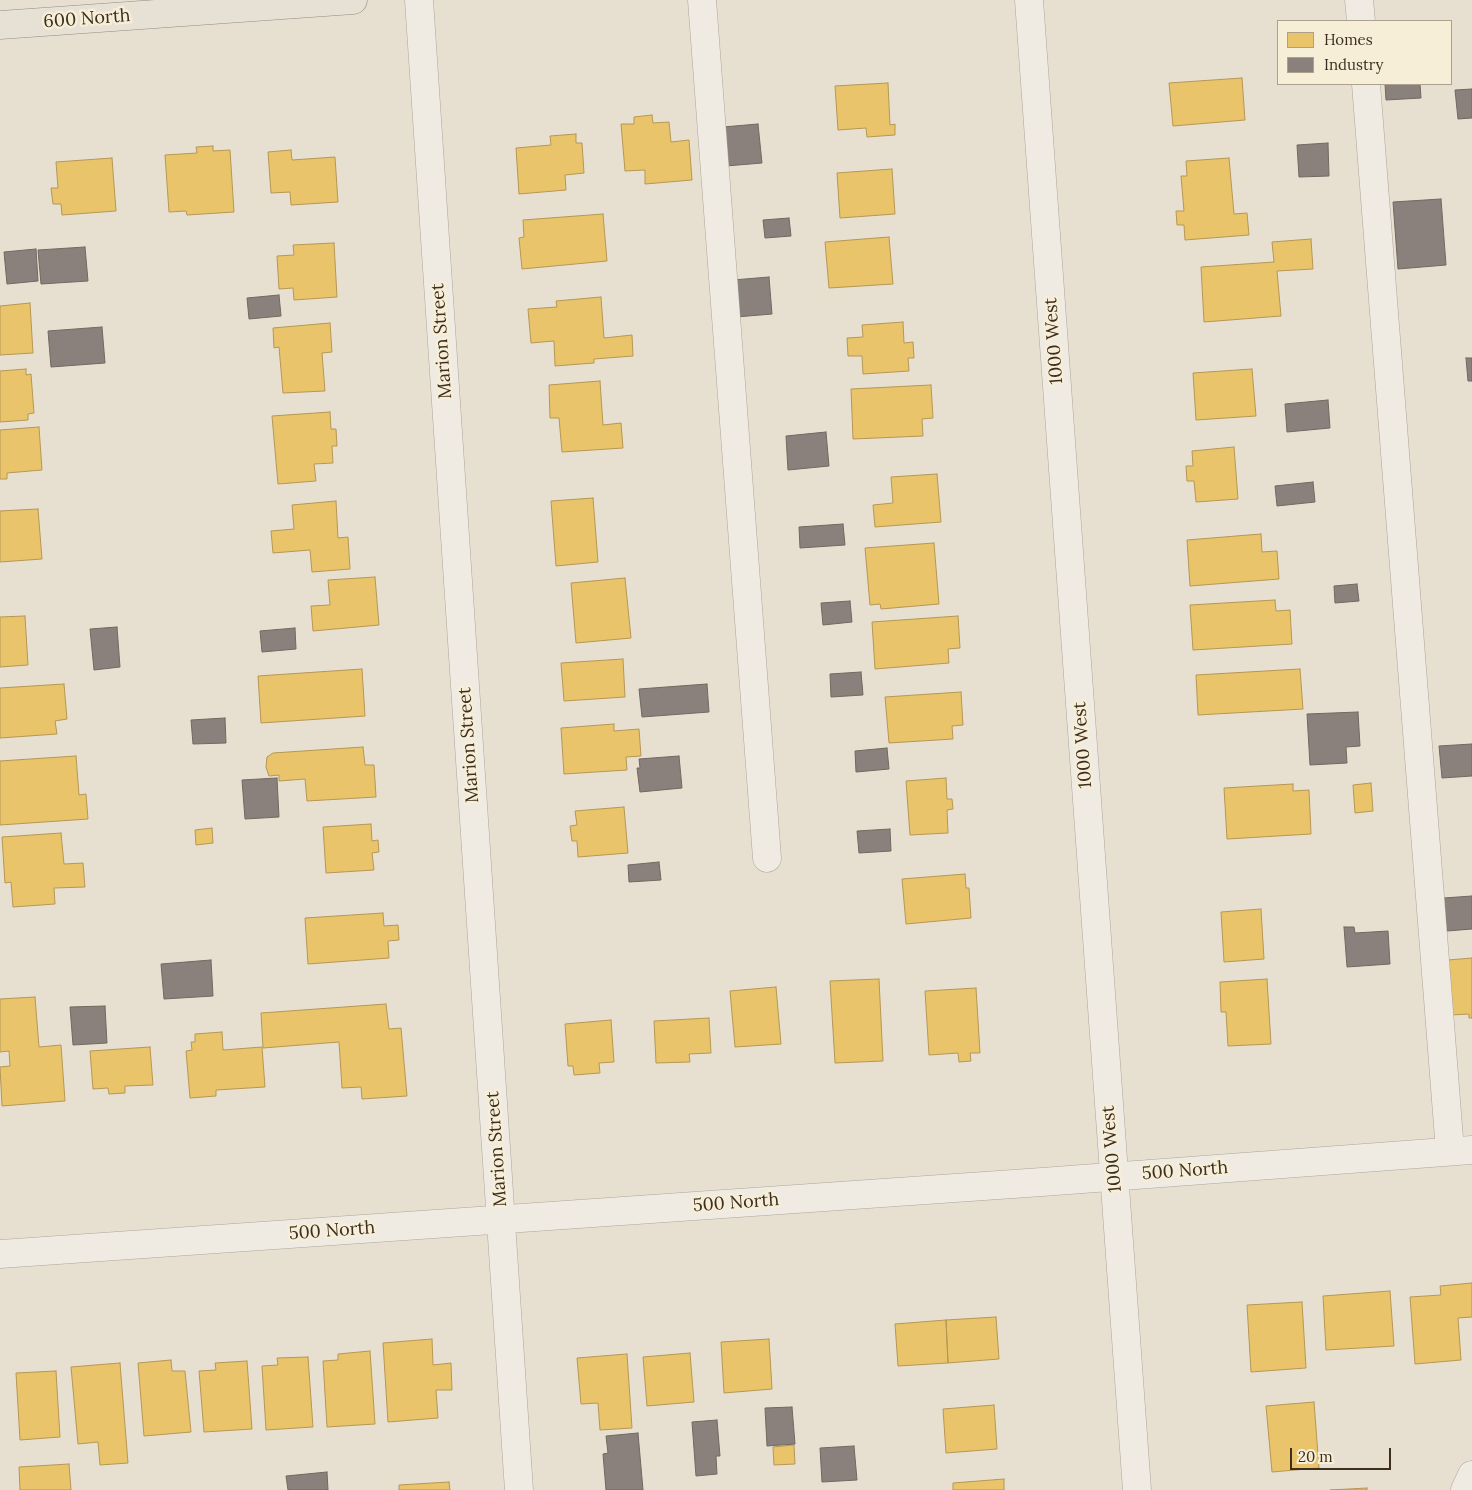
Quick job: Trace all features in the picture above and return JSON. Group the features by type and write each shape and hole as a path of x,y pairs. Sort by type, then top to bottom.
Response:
{"main road":[{"name":"600 North","path":"0,25 353,0"}],"street":[{"name":"Marion Street","path":"419,0 519,1490"},
{"path":"702,0 767,858"},
{"name":"1000 West","path":"1029,0 1137,1490"},
{"path":"1359,0 1360,20"},
{"path":"1366,85 1461,1150"},
{"name":"500 North","path":"0,1254 1461,1150"},
{"path":"1465,1490 1472,1475"}],"building: Homes":[{"path":"1242,78 1245,120 1173,126 1169,83"},
{"path":"888,83 890,125 895,124 895,135 867,137 866,128 838,130 835,86"},
{"path":"652,115 653,123 669,122 671,142 689,140 692,180 645,184 645,170 625,171 621,124 634,124 634,117"},
{"path":"576,134 576,143 582,143 584,173 565,175 566,190 519,194 516,148 551,145 550,136"},
{"path":"213,146 213,151 230,150 234,212 187,215 186,211 169,212 165,155 197,153 196,147"},
{"path":"291,150 292,160 335,157 338,202 291,205 290,192 271,193 268,152"},
{"path":"112,158 116,211 62,215 61,204 53,204 51,188 58,188 56,162"},
{"path":"1229,158 1234,214 1247,213 1249,235 1185,240 1184,225 1177,225 1176,211 1184,211 1181,176 1187,176 1186,161"},
{"path":"892,169 895,214 840,218 837,173"},
{"path":"603,214 607,261 522,269 519,238 524,237 523,220"},
{"path":"889,237 893,284 829,288 825,242"},
{"path":"1311,239 1313,269 1277,271 1281,316 1204,322 1201,267 1274,262 1272,242"},
{"path":"334,243 337,297 294,300 293,288 279,289 277,256 294,255 293,245"},
{"path":"601,297 604,338 632,335 633,356 594,359 594,363 555,366 554,341 531,343 528,309 557,307 556,301"},
{"path":"30,303 33,353 0,355 0,306"},
{"path":"903,322 904,343 913,342 914,358 908,358 909,371 863,374 862,356 848,356 847,338 863,337 862,325"},
{"path":"330,323 332,352 322,353 325,391 283,393 279,347 274,348 273,328"},
{"path":"26,369 26,375 31,374 34,413 28,414 28,420 0,422 0,371"},
{"path":"1252,369 1256,416 1196,420 1193,373"},
{"path":"600,381 603,425 621,423 623,448 562,452 559,418 550,418 549,385"},
{"path":"931,385 933,418 922,419 923,436 853,439 851,389"},
{"path":"330,412 331,429 336,429 337,446 332,446 333,463 314,464 316,481 278,484 272,416"},
{"path":"39,427 42,470 7,473 7,479 0,479 0,430"},
{"path":"1234,447 1238,499 1196,502 1194,481 1187,481 1186,466 1193,466 1192,451"},
{"path":"937,474 941,522 875,527 873,505 893,503 891,477"},
{"path":"593,498 598,562 556,566 551,501"},
{"path":"336,501 338,538 348,537 350,569 312,572 310,550 273,553 271,531 294,529 292,505"},
{"path":"38,509 42,559 0,562 0,511"},
{"path":"1261,534 1262,552 1277,551 1279,579 1190,586 1187,540"},
{"path":"934,543 939,604 881,609 880,604 870,605 865,548"},
{"path":"375,577 379,625 313,631 311,606 330,605 328,580"},
{"path":"625,578 631,638 576,643 571,583"},
{"path":"1275,600 1276,611 1290,610 1292,644 1193,650 1190,605"},
{"path":"25,616 28,665 0,667 0,617"},
{"path":"958,616 960,648 948,649 949,663 875,669 872,622"},
{"path":"623,659 625,697 564,701 561,663"},
{"path":"362,669 365,716 261,723 258,676"},
{"path":"1300,669 1303,709 1198,715 1196,675"},
{"path":"64,684 67,719 55,721 57,734 0,738 0,688"},
{"path":"961,692 963,725 952,726 953,739 889,743 885,697"},
{"path":"614,724 614,731 639,729 641,756 626,757 627,770 564,774 561,728"},
{"path":"363,747 365,765 374,765 376,797 307,801 305,779 279,781 279,775 269,776 266,767 267,757 273,753"},
{"path":"76,756 79,795 86,794 88,819 0,825 0,761"},
{"path":"946,778 947,799 952,799 953,809 947,810 948,833 910,835 906,781"},
{"path":"1371,783 1373,811 1355,813 1353,785"},
{"path":"1293,784 1293,791 1309,790 1311,834 1227,839 1224,788"},
{"path":"624,807 628,853 578,857 577,841 572,841 570,826 577,825 575,811"},
{"path":"371,824 372,841 378,840 379,852 372,853 374,870 326,873 323,827"},
{"path":"212,828 213,843 196,845 195,830"},
{"path":"61,833 64,864 83,863 85,887 54,888 55,904 13,907 11,882 5,883 2,837"},
{"path":"965,874 966,888 969,888 971,918 906,924 902,879"},
{"path":"1261,909 1264,959 1224,962 1221,912"},
{"path":"383,913 384,926 398,925 399,940 388,941 389,958 308,964 305,918"},
{"path":"1472,958 1472,1018 1469,1018 1469,1014 1451,1015 1448,960"},
{"path":"879,979 883,1061 835,1063 830,981"},
{"path":"1267,979 1271,1044 1228,1046 1226,1012 1221,1012 1220,982"},
{"path":"776,987 781,1044 735,1047 730,991"},
{"path":"976,988 980,1053 970,1053 971,1061 959,1062 958,1053 929,1055 925,991"},
{"path":"35,997 39,1047 61,1045 65,1101 2,1106 0,1067 10,1066 9,1051 0,1052 0,999"},
{"path":"386,1004 389,1029 401,1028 407,1096 362,1099 361,1087 342,1088 339,1042 263,1048 261,1013"},
{"path":"709,1018 711,1053 689,1054 690,1062 656,1063 654,1021"},
{"path":"611,1020 614,1062 599,1063 600,1073 574,1075 573,1066 568,1066 565,1024"},
{"path":"222,1032 223,1050 262,1047 265,1087 216,1090 216,1096 190,1098 186,1051 192,1050 191,1042 195,1042 195,1034"},
{"path":"150,1047 153,1085 125,1086 125,1093 109,1094 108,1088 93,1089 90,1051"},
{"path":"1472,1283 1472,1317 1458,1318 1461,1360 1415,1364 1410,1297 1441,1295 1440,1286"},
{"path":"1390,1291 1394,1346 1326,1350 1323,1296"},
{"path":"1302,1302 1306,1368 1251,1372 1247,1305"},
{"path":"996,1317 999,1359 948,1363 946,1320"},
{"path":"946,1320 948,1363 898,1366 895,1324"},
{"path":"432,1339 433,1365 451,1363 452,1390 436,1390 438,1418 388,1422 383,1343"},
{"path":"769,1339 772,1389 724,1393 721,1342"},
{"path":"370,1351 375,1424 327,1427 323,1361 338,1360 338,1354"},
{"path":"690,1353 694,1402 647,1406 643,1357"},
{"path":"627,1354 632,1428 600,1430 598,1403 581,1404 577,1358"},
{"path":"308,1357 313,1427 266,1430 262,1366 278,1365 277,1358"},
{"path":"171,1360 172,1371 185,1371 191,1432 144,1436 138,1363"},
{"path":"247,1361 252,1429 204,1432 199,1371 216,1370 215,1363"},
{"path":"120,1363 128,1463 100,1465 98,1442 78,1444 71,1367"},
{"path":"56,1371 60,1437 20,1440 16,1373"},
{"path":"1314,1402 1319,1468 1272,1472 1266,1406"},
{"path":"994,1405 997,1449 946,1453 943,1409"},
{"path":"794,1445 795,1464 774,1465 773,1447"},
{"path":"69,1464 71,1490 20,1490 19,1467"},
{"path":"1004,1479 1004,1490 953,1490 953,1483"},
{"path":"449,1482 450,1490 399,1490 399,1485"},
{"path":"1367,1488 1367,1490 1330,1490"}],"building: Industry":[{"path":"1385,85 1420,85 1421,98 1386,100"},
{"path":"1472,89 1472,118 1458,119 1455,90"},
{"path":"758,124 762,163 726,166 723,127"},
{"path":"1328,143 1329,176 1299,177 1297,145"},
{"path":"1441,199 1446,265 1398,269 1393,202"},
{"path":"789,218 791,236 765,238 763,220"},
{"path":"85,247 88,281 41,284 38,250"},
{"path":"36,249 38,281 7,284 4,252"},
{"path":"769,277 772,314 736,317 733,280"},
{"path":"279,295 281,316 249,319 247,298"},
{"path":"102,327 105,363 51,367 48,331"},
{"path":"1466,358 1472,358 1472,381 1468,381"},
{"path":"1328,400 1330,428 1287,432 1285,404"},
{"path":"826,432 829,466 788,470 786,436"},
{"path":"1313,482 1315,502 1277,506 1275,486"},
{"path":"843,524 845,545 800,548 799,527"},
{"path":"1357,584 1359,601 1335,603 1334,586"},
{"path":"850,601 852,622 823,625 821,603"},
{"path":"117,627 120,667 94,670 90,629"},
{"path":"295,628 296,649 262,652 260,631"},
{"path":"861,672 863,695 831,697 830,674"},
{"path":"707,684 709,712 642,717 639,689"},
{"path":"1358,712 1360,746 1346,747 1347,763 1310,765 1307,714"},
{"path":"225,718 226,743 193,744 191,720"},
{"path":"1472,744 1472,776 1442,778 1439,746"},
{"path":"887,748 889,769 856,772 855,751"},
{"path":"679,756 682,788 640,792 637,768 640,768 639,759"},
{"path":"277,778 279,817 245,819 242,780"},
{"path":"890,829 891,851 859,853 857,831"},
{"path":"659,862 661,880 629,882 628,865"},
{"path":"1472,896 1472,929 1447,931 1444,898"},
{"path":"1344,927 1354,927 1355,933 1388,931 1390,964 1347,967"},
{"path":"211,960 213,996 164,999 161,964"},
{"path":"105,1006 107,1043 73,1045 70,1007"},
{"path":"792,1407 795,1444 767,1446 765,1408"},
{"path":"717,1420 720,1456 716,1456 717,1474 696,1476 692,1422"},
{"path":"638,1433 643,1490 606,1490 603,1454 608,1453 606,1436"},
{"path":"854,1446 857,1480 822,1482 820,1448"},
{"path":"327,1472 328,1490 288,1490 286,1476"}]}
